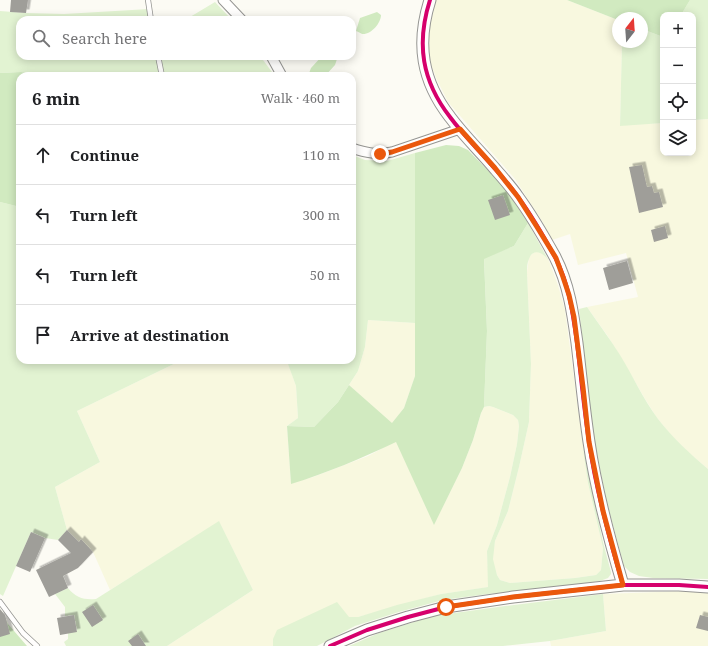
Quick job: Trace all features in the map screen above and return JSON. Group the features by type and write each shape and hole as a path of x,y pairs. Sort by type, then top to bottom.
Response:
{"street":[{"path":"224,0 238,16"},
{"path":"430,0 423,29 423,61 429,82 439,101 450,117 495,168 518,197 556,258 569,295 574,317 589,442 603,511 623,585"},
{"path":"273,60 280,72"},
{"path":"356,149 380,154 392,152 460,129"},
{"path":"330,646 367,630 408,616 446,607 513,597 623,585 679,585 708,587"}],"lane":[{"path":"148,0 150,16"},
{"path":"159,60 161,72"},
{"path":"0,602 23,633 37,646"}],"green space":[{"path":"436,0 567,0 612,18 612,48 622,48 620,125 660,123 660,156 696,156 696,120 708,119 708,469 671,435 657,418 607,335 587,307 638,297 626,253 578,265 570,234 552,240 542,221 515,179 448,102 429,60 428,33"},
{"path":"567,0 690,0 683,12 660,12 660,36 648,31 648,12 612,12 612,18"},
{"path":"690,0 708,0 708,119 696,120 696,12 683,12"},
{"path":"215,2 228,16 192,16"},
{"path":"149,9 150,16 16,16 16,60 263,60 272,72 0,73 0,11 64,14"},
{"path":"377,12 381,15 381,18 372,31 362,34 356,31 360,18"},
{"path":"648,31 660,36 660,123 620,126 622,48 648,48"},
{"path":"318,60 337,60 335,65 329,72 310,72"},
{"path":"16,72 16,206 0,202 0,73"},
{"path":"446,145 459,146 468,150 505,188 528,223 514,246 484,259 487,331 484,407 462,468 434,525 396,442 344,465 291,484 287,426 314,427 338,402 349,385 392,423 404,408 415,376 415,153"},
{"path":"415,153 415,323 368,320 365,347 358,371 338,402 314,427 287,426 298,418 296,386 288,364 356,364 356,157 365,160 387,161"},
{"path":"0,202 16,206 16,364 174,364 77,411 100,462 55,487 67,530 58,540 45,538 31,532 3,596 0,594"},
{"path":"528,223 549,261 542,254 536,252 531,255 527,264 531,364 529,422 508,511 495,541 493,559 497,575 500,580 510,583 596,575 601,570 603,548 588,483 583,449 611,574 608,578 600,581 443,600 355,626 317,646 273,646 273,639 277,630 337,602 349,617 358,617 441,594 488,587 487,551 497,525 510,477 519,426 518,420 513,415 493,407 484,407 487,331 484,258 514,246"},
{"path":"535,252 543,254 549,261 565,310 588,483 603,548 601,570 596,575 510,583 500,580 492,559 495,541 508,511 529,422 531,364 527,272 529,257"},
{"path":"587,307 620,355 658,419 682,446 708,469 708,579 653,578 639,576 630,572 624,566 607,503 594,439 579,309"},
{"path":"368,320 415,323 415,376 404,408 392,424 349,385 358,371 365,347"},
{"path":"174,364 288,364 296,386 298,418 287,426 291,483 313,477 368,456 396,441 434,524 462,468 484,407 493,407 513,415 518,420 519,426 517,444 497,525 487,551 489,587 441,594 358,617 349,617 273,639 273,646 167,646 253,590 219,522 110,590 93,552 81,540 79,542 67,530 55,487 100,462 77,411"},
{"path":"219,521 253,590 167,646 66,646 64,642 68,639 68,633 77,631 74,615 65,616 65,607 55,594 68,588 80,598 96,599"},
{"path":"688,591 708,592 708,646 551,646 550,641 606,631 603,594"},
{"path":"603,594 606,631 550,641 503,646 349,646 379,633 433,616"},
{"path":"0,614 6,620 27,646 0,646"}],"building":[{"path":"11,0 28,0 26,13 10,12"},
{"path":"642,165 647,187 652,186 654,193 659,192 663,207 639,213 629,167"},
{"path":"503,195 510,215 495,220 488,200"},
{"path":"665,226 668,238 654,242 651,230"},
{"path":"627,261 633,283 609,290 603,268"},
{"path":"67,530 79,542 81,539 93,552 78,568 63,576 68,588 49,597 36,570 71,553 58,540"},
{"path":"31,532 45,538 30,572 16,566"},
{"path":"93,605 103,620 92,627 82,612"},
{"path":"0,609 5,615 10,634 0,637"},
{"path":"74,615 77,632 60,635 57,618"},
{"path":"700,615 708,617 708,631 696,628"},
{"path":"138,634 146,646 132,646 128,641"}],"cycle path":[{"path":"430,0 423,32 423,47 424,62 433,90 455,124 508,184 523,204 555,257 564,278 574,321 587,430 595,478 623,585"},
{"path":"330,646 367,630 446,607 513,597 623,585 679,585 708,587"}],"route":[{"path":"380,154 412,146 460,129 495,168 518,197 556,258 569,295 574,317 589,442 603,511 623,585 513,597 446,607"}]}
